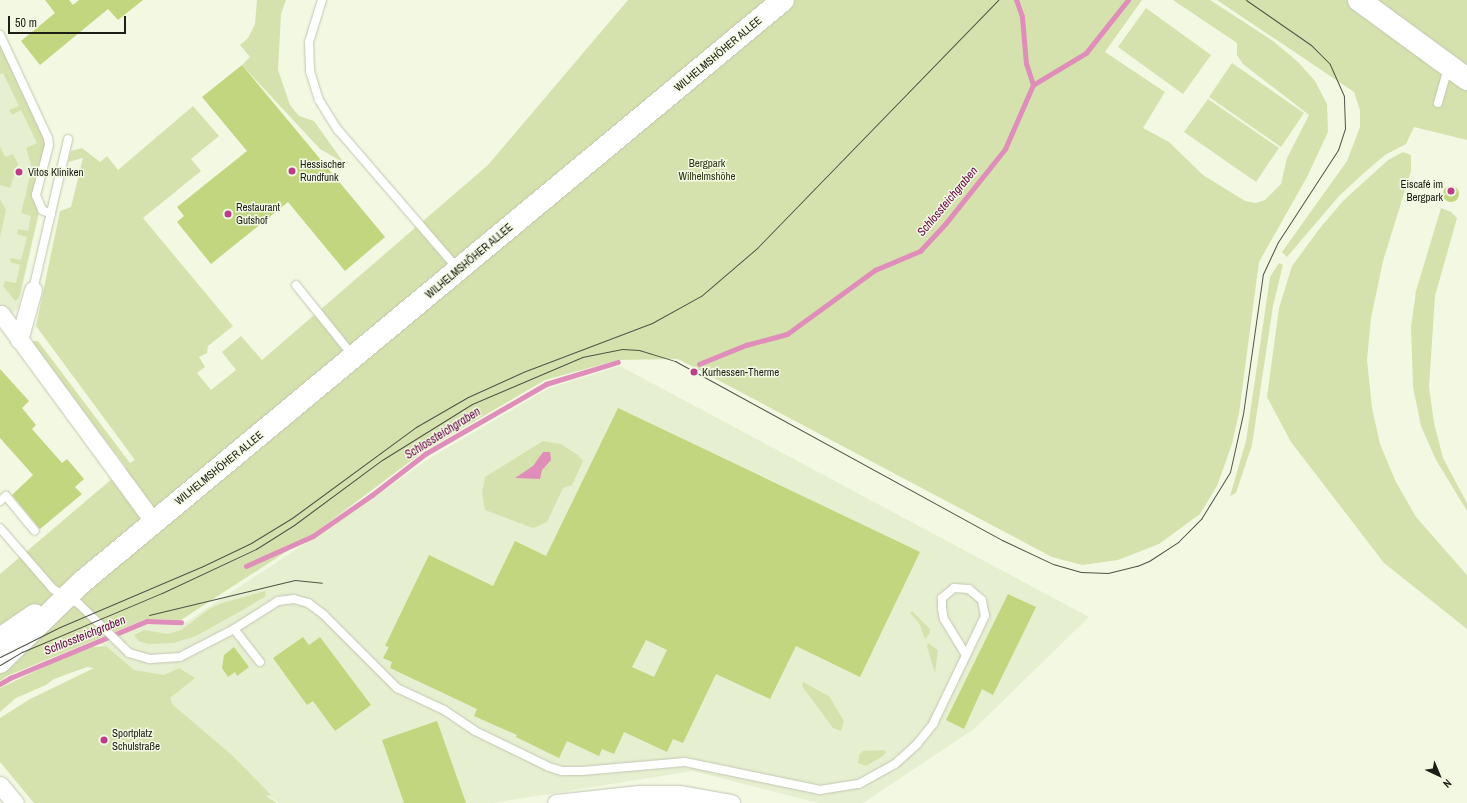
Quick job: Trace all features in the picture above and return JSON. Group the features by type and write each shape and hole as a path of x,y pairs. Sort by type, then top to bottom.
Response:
{"main road":[{"name":"WILHELMSHÖHER ALLEE","path":"1,655 66,595 783,0"},
{"path":"1359,0 1448,67 1467,79"}],"street":[{"path":"19,340 32,290"},
{"path":"1,314 154,522"},
{"path":"0,785 15,803"},
{"path":"556,803 640,794 679,794 731,803"}],"lane":[{"path":"322,0 309,42 310,71 319,100 338,130 459,270"},
{"path":"0,35 48,138 49,145 36,195 42,210 50,214"},
{"path":"1438,103 1448,67"},
{"path":"32,290 68,139"},
{"path":"296,285 354,356"},
{"path":"0,501 6,496 35,531"},
{"path":"0,528 53,589 66,595 79,604 129,653 150,660 180,657 234,630 278,601 294,599 308,603 323,614 397,688 444,710 475,731 548,767 562,771 582,771 685,762 820,790 858,784 894,764 917,744 933,724 985,616 982,600 968,589 954,588 942,598 942,608 944,619 966,655"},
{"path":"234,630 260,662"}],"shaded area":[{"name":"Vitos Kliniken","path":"0,44 45,146 32,198 39,212 18,308 0,324"},
{"path":"620,366 1089,617 974,729 863,803 818,803 693,771 493,803 279,803 263,793 99,642 148,623 182,625 373,498 430,458 549,388"},
{"path":"543,452 550,452 551,460 542,470 540,479 515,478 533,466"}],"green space":[{"path":"257,0 286,0 281,14 278,70 290,105 299,116 314,121 344,163 320,149 242,65 250,57 240,45 248,38 255,24"},
{"name":"Bergpark Wilhelmshöhe","path":"628,0 1142,0 1105,52 1165,92 1143,128 1169,142 1203,175 1245,201 1256,203 1265,200 1281,184 1287,158 1309,115 1243,64 1237,55 1237,43 1173,0 1210,0 1273,41 1298,62 1315,81 1327,104 1328,132 1307,177 1259,262 1239,413 1232,444 1217,486 1200,514 1159,544 1118,560 1082,565 1052,557 682,361 677,359 618,360 545,380 424,451 312,535 181,620 146,619 7,676 0,681 0,574 126,467 36,350 33,341 38,341 130,463 135,460 36,326 60,211 71,207 83,158 68,162 71,151 82,148 100,162 107,156 118,170 193,106 219,136 191,159 201,171 143,218 233,326 208,346 207,353 199,357 205,367 197,373 211,390 236,370 222,352 241,336 262,360 488,165"},
{"path":"1217,0 1467,0 1467,140 1414,127 1406,144 1385,155 1339,196 1287,257 1282,252 1347,161 1360,127 1360,110 1354,92"},
{"path":"1146,8 1211,55 1183,94 1118,47"},
{"path":"0,44 44,137 45,146 32,198 39,212 19,298 15,301 3,286 5,281 16,283 20,265 10,262 11,258 21,260 27,237 17,234 18,229 28,231 31,216 21,213 32,168 26,148 37,143 21,110 12,115 9,110 19,106 3,73 0,74"},
{"path":"1232,63 1304,113 1281,147 1209,97"},
{"path":"1208,99 1279,148 1256,182 1184,132"},
{"path":"0,146 5,157 13,154 18,164 10,188 0,185"},
{"path":"1403,152 1411,155 1411,171 1383,261 1371,318 1367,360 1372,408 1380,444 1396,482 1416,517 1467,575 1467,629 1384,563 1291,442 1267,397 1279,308 1292,266 1320,228 1343,201 1388,160"},
{"path":"0,199 6,210 0,237"},
{"path":"1441,208 1451,212 1457,218 1435,296 1429,387 1434,423 1443,458 1467,503 1467,511 1436,460 1421,426 1413,387 1411,327 1416,291"},
{"path":"1279,263 1283,265 1273,306 1252,445 1236,493 1230,496 1246,441 1270,277"},
{"path":"543,441 561,444 578,455 583,461 572,485 563,488 547,522 533,528 485,510 482,493 485,477"},
{"path":"265,591 266,596 196,636 174,643 149,644 138,641 134,635 144,630 168,634 181,630 209,609 222,603"},
{"path":"912,611 930,629 930,633 925,639 919,623 910,613"},
{"path":"928,643 938,650 935,673 927,647"},
{"name":"Sportplatz Schulstraße","path":"106,646 134,670 164,675 179,668 195,678 170,698 173,705 233,756 271,795 266,796 277,803 34,803 0,762 0,718 30,699 94,668 87,667 54,679 46,685 16,698 0,712 0,688 67,656 92,647"},
{"path":"803,682 829,696 844,721 841,731 833,728 802,686"},
{"path":"883,750 886,752 883,756 866,766 858,763 859,755 863,751"}],"building":[{"path":"45,0 69,0 73,5 79,0 143,0 118,20 108,9 40,65 21,41 55,13"},
{"name":"Hessischer Rundfunk","path":"242,65 385,237 345,271 288,202 211,264 177,222 184,216 177,207 247,151 202,97"},
{"name":"Eiscafé im Bergpark","path":"1448,186 1454,186 1459,191 1457,200 1454,202 1448,202 1443,197 1443,191"},
{"path":"0,369 29,401 22,408 36,425 32,429 62,463 67,459 84,479 75,487 82,494 40,529 12,495 33,475 0,438"},
{"path":"618,408 920,552 860,677 796,646 770,699 716,674 683,743 673,739 667,752 624,732 614,754 602,749 599,756 567,741 559,758 516,737 517,735 474,716 477,709 390,668 392,662 383,658 389,647 385,646 429,555 493,586 515,541 546,556","holes":["646,640 667,650 654,677 632,667"]},
{"path":"1008,594 1036,607 993,695 982,689 964,729 946,720"},
{"path":"303,637 309,645 320,637 371,705 335,731 313,701 307,705 273,658"},
{"path":"234,647 249,667 237,676 235,672 228,677 222,668 224,655"},
{"path":"437,721 466,803 404,803 382,740"}],"waterway":[{"name":"Schlossteichgraben","path":"699,364 746,345 787,334 875,270 920,251 946,223 1005,149 1033,85 1026,64 1022,17 1016,0"},
{"path":"1033,85 1086,53 1128,0"},
{"name":"Schlossteichgraben","path":"246,566 313,536 372,495 425,454 546,384 618,362"},
{"name":"Schlossteichgraben","path":"0,684 10,678 147,621 181,622"}],"tram line":[{"path":"0,657 60,627 201,567 251,543 292,518 416,427 468,397 523,372 652,323 701,296 757,248 998,0"},
{"path":"0,665 22,652 162,593 256,549 294,525 382,460 472,404 582,357 622,349 639,350 675,361 1002,540 1053,564 1081,572 1108,573 1137,566 1149,561 1178,542 1201,519 1230,472 1243,414 1263,274 1278,242 1338,150 1345,128 1344,96 1330,64 1311,45 1246,0"},
{"path":"149,615 295,580 322,583"}],"place":[{"name":"Hessischer Rundfunk","path":"292,171"},
{"name":"Vitos Kliniken","path":"19,172"},
{"name":"Eiscafé im Bergpark","path":"1451,191"},
{"name":"Restaurant Gutshof","path":"228,214"},
{"name":"Kurhessen-Therme","path":"694,372"},
{"name":"Sportplatz Schulstraße","path":"104,740"}]}
